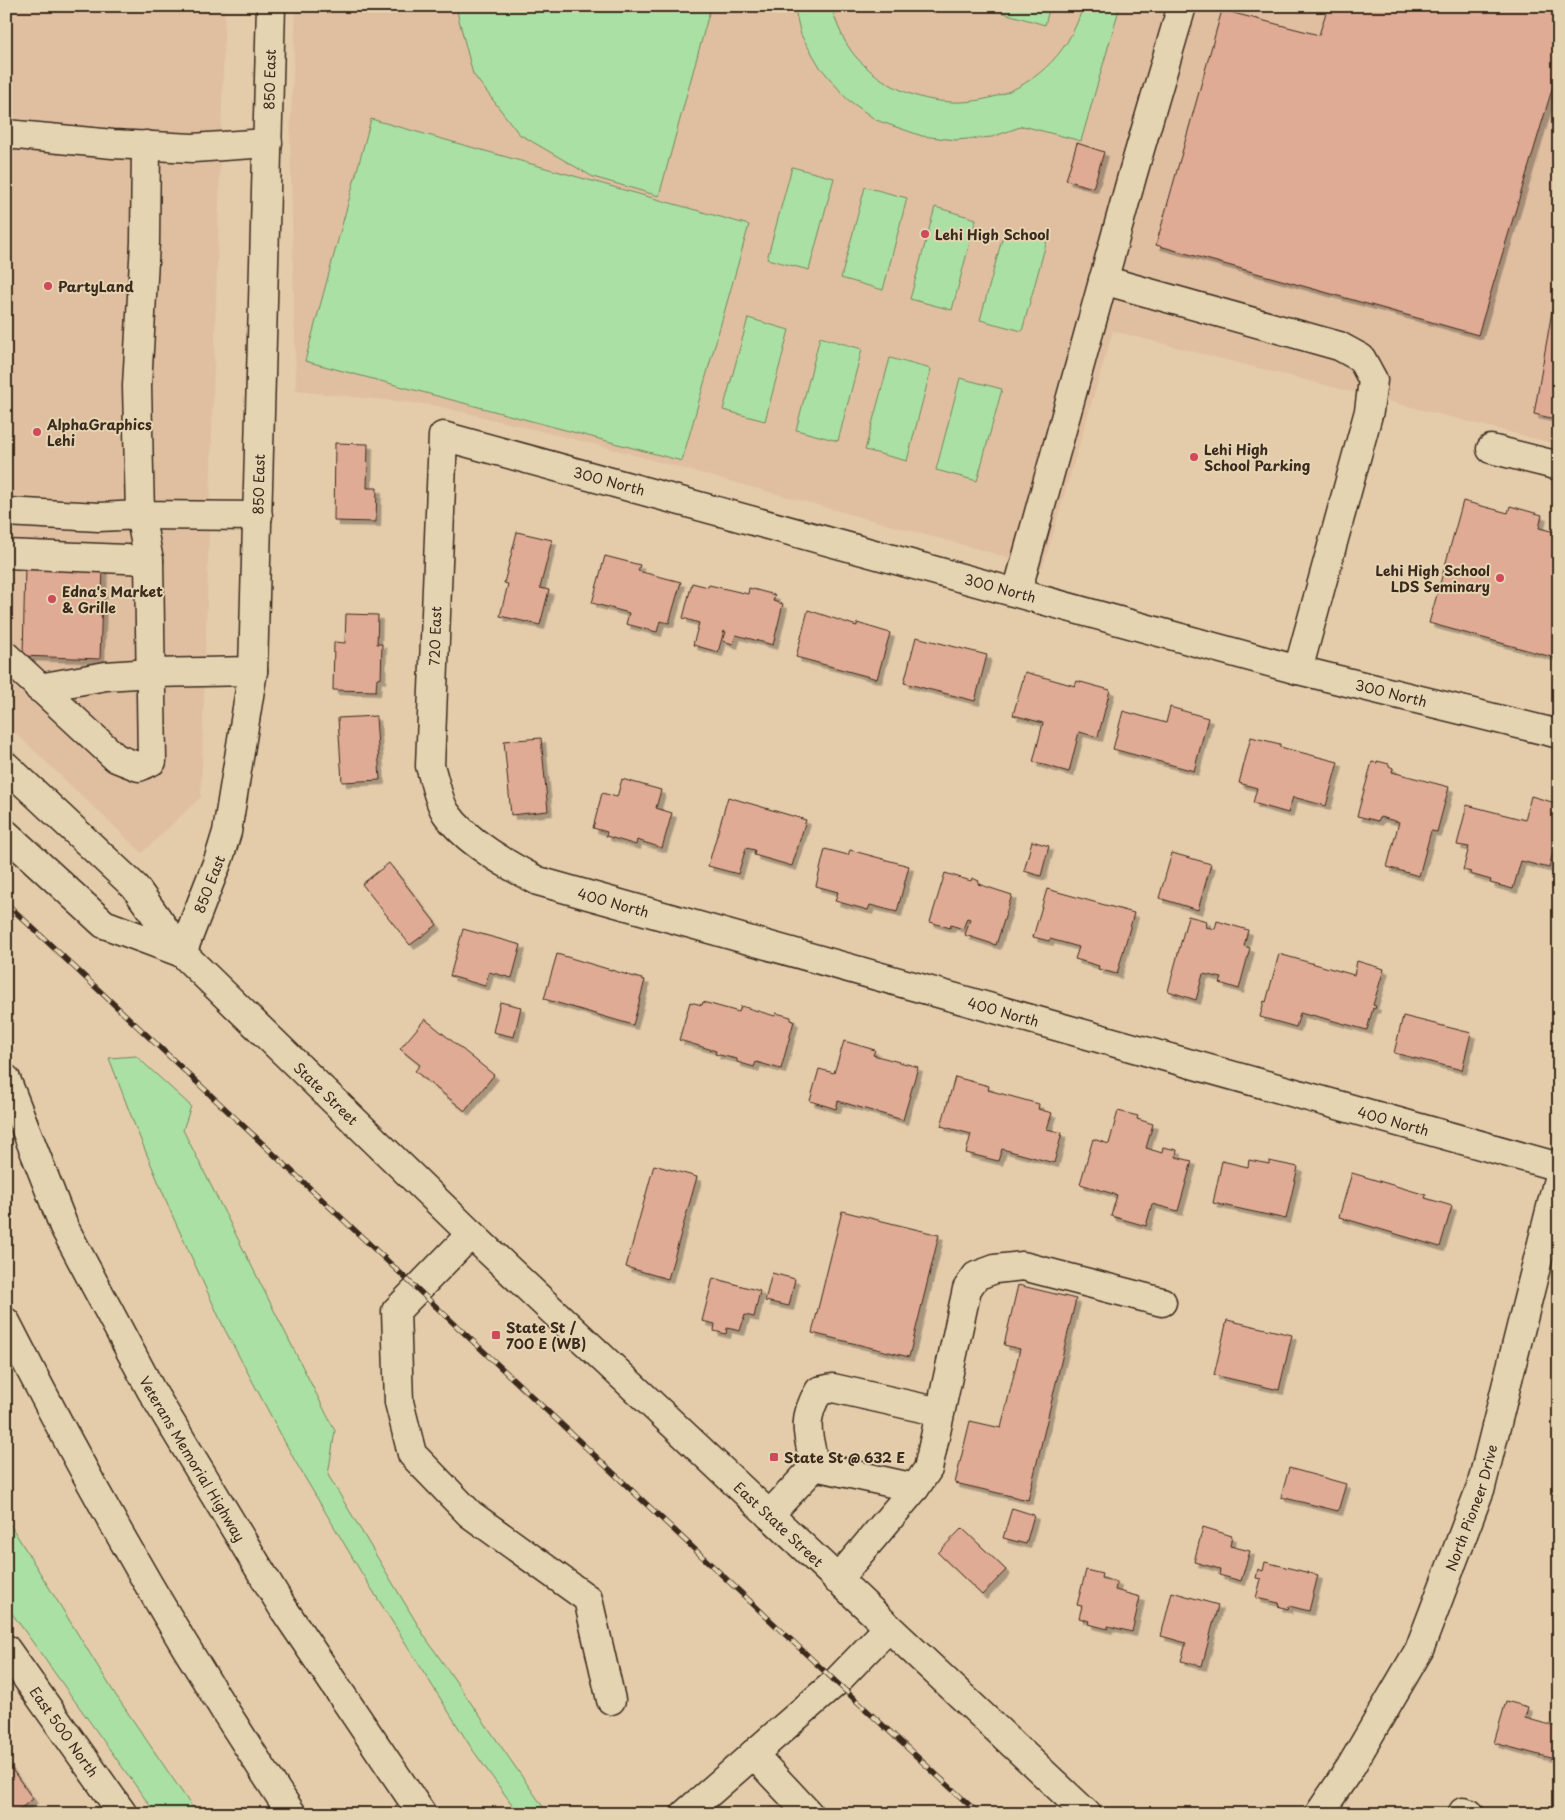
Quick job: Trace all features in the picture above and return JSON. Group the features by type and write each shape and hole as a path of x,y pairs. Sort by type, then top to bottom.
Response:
{"main road":[{"name":"850 East","path":"182,953 219,858 227,832 254,672 271,6"},
{"path":"1017,592 1103,280 1182,6"},
{"path":"6,134 193,148 268,143"},
{"path":"6,656 116,758 139,767 152,761 149,560 140,515 137,386 145,242 146,145"},
{"path":"1103,280 1339,346 1361,358 1373,380 1369,411 1298,670"},
{"name":"300 North","path":"443,436 1298,670 1559,734"},
{"name":"720 East","path":"443,436 430,766 445,813 460,829"},
{"path":"1491,449 1559,466"},
{"path":"6,512 98,517 140,515 258,516"},
{"path":"6,554 149,560"},
{"path":"39,688 106,676 151,673 254,672"},
{"name":"State Street","path":"6,766 135,887 182,953 471,1234"},
{"name":"400 North","path":"460,829 508,865 538,881 1559,1167"},
{"name":"State Street","path":"6,834 104,924 182,953"},
{"name":"Veterans Memorial Highway","path":"6,1079 64,1227 151,1390 283,1608 422,1814"},
{"name":"North Pioneer Drive","path":"1319,1814 1350,1768 1419,1650 1474,1505 1496,1428 1559,1175"},
{"path":"471,1234 396,1311 398,1402 412,1454 470,1514 588,1599 611,1700"},
{"name":"East State Street","path":"471,1234 1087,1814"},
{"path":"837,1580 915,1488 928,1469 967,1288 976,1276 995,1268 1022,1266 1162,1302"},
{"path":"6,1322 122,1540 210,1689 292,1814"},
{"path":"815,1466 806,1428 811,1404 819,1391 833,1388 940,1412"},
{"path":"769,1515 815,1466"},
{"path":"815,1466 915,1488"},
{"path":"685,1814 836,1682 888,1628"},
{"name":"East 500 North","path":"6,1649 123,1814"},
{"path":"753,1754 809,1814"}],"shaded area":[{"path":"6,6 225,6 201,797 142,853 6,724"},
{"name":"Lehi High School","path":"296,6 1559,6 1559,445 1113,331 1043,567 597,445 433,405 296,391 290,137"}],"green space":[{"path":"457,6 711,6 659,196 593,177 519,134 473,74"},
{"path":"794,6 831,6 841,33 851,51 885,81 917,96 951,102 985,99 1017,88 1045,68 1068,41 1083,6 1120,6 1081,141 1023,126 992,137 955,140 922,136 876,120 847,99 820,67 801,35"},
{"path":"980,6 1050,6 1045,25"},
{"path":"371,119 749,225 682,461 305,361"},
{"path":"792,167 834,178 809,270 767,259"},
{"path":"865,187 907,198 883,290 841,278"},
{"path":"935,207 976,219 952,310 910,299"},
{"path":"1005,228 1047,240 1022,331 980,320"},
{"path":"748,318 789,330 765,421 723,410"},
{"path":"820,337 862,349 838,441 796,430"},
{"path":"890,358 931,369 907,461 865,450"},
{"path":"960,378 1002,389 977,481 936,470"},
{"path":"136,1056 191,1106 183,1130 335,1431 328,1475 425,1637 548,1814 519,1814 472,1749 361,1572 295,1461 225,1330 173,1217 109,1058"},
{"path":"6,1518 115,1694 197,1814 156,1814 6,1605"}],"building":[{"path":"1328,6 1559,6 1559,77 1556,76 1478,335 1156,245 1222,10 1319,35"},
{"path":"1077,143 1104,152 1093,188 1066,180"},
{"path":"1559,271 1559,420 1534,414"},
{"path":"335,443 368,444 367,488 377,488 376,522 334,521"},
{"name":"Lehi High School LDS Seminary","path":"1463,501 1508,513 1510,506 1542,515 1539,528 1559,533 1559,659 1429,623"},
{"path":"517,532 552,540 540,588 549,590 540,625 500,616 508,584 504,583"},
{"path":"605,556 640,565 638,571 681,582 669,623 660,621 657,632 626,624 629,613 592,603"},
{"path":"25,565 103,567 100,659 23,656"},
{"path":"692,583 748,594 749,588 775,595 773,601 783,604 773,645 736,635 733,644 723,641 726,632 724,631 718,652 693,645 699,623 683,618"},
{"path":"808,610 857,626 857,623 890,633 877,679 796,657"},
{"path":"346,614 378,615 377,644 382,644 381,679 377,678 376,691 333,690 334,642 345,643"},
{"path":"916,637 987,655 975,701 904,683"},
{"path":"1025,672 1075,686 1077,681 1110,690 1098,737 1079,732 1069,772 1033,762 1043,723 1013,715"},
{"path":"1170,707 1208,718 1194,771 1113,749 1123,711 1166,723"},
{"path":"376,716 380,780 342,782 338,718"},
{"path":"1251,737 1280,744 1280,747 1338,762 1326,806 1293,797 1288,813 1253,803 1257,788 1239,783"},
{"path":"541,738 548,811 511,815 504,741"},
{"path":"1377,761 1389,764 1393,768 1392,772 1449,787 1437,832 1431,831 1419,876 1387,867 1399,822 1380,817 1378,821 1357,816 1372,762 1377,763"},
{"path":"622,779 661,790 656,808 672,813 662,848 637,840 636,845 606,836 607,832 593,828 602,793 617,797"},
{"path":"1531,796 1559,804 1559,829 1549,868 1521,861 1513,889 1490,883 1491,880 1463,870 1469,847 1457,845 1467,805 1525,820"},
{"path":"728,797 806,820 792,866 754,855 755,850 746,848 738,874 708,866"},
{"path":"1032,841 1049,846 1041,876 1024,871"},
{"path":"825,849 848,855 850,850 909,866 897,912 870,905 868,910 835,901 838,892 816,886"},
{"path":"1172,853 1211,864 1198,910 1159,898"},
{"path":"389,863 437,925 410,945 362,884"},
{"path":"945,873 971,881 972,878 979,881 978,884 1012,895 996,945 965,935 970,919 967,918 963,929 951,925 950,928 930,922"},
{"path":"1047,889 1134,913 1117,974 1098,969 1099,966 1075,959 1079,947 1050,939 1049,941 1033,937"},
{"path":"1188,916 1207,921 1206,927 1215,929 1217,921 1248,930 1244,946 1250,948 1239,989 1220,983 1222,978 1203,974 1196,1000 1168,991"},
{"path":"463,929 521,945 512,978 489,972 485,986 450,976"},
{"path":"557,954 645,980 633,1025 544,999"},
{"path":"1279,954 1354,975 1357,961 1384,969 1373,1005 1376,1006 1375,1009 1373,1008 1367,1030 1300,1013 1296,1027 1260,1017"},
{"path":"500,1002 521,1007 514,1037 493,1032"},
{"path":"690,1002 702,1005 703,1002 739,1012 741,1006 775,1016 776,1013 791,1017 791,1020 794,1021 781,1069 756,1062 754,1067 737,1062 737,1059 715,1054 716,1051 679,1040"},
{"path":"1403,1016 1471,1033 1462,1070 1394,1053"},
{"path":"425,1019 494,1075 465,1111 415,1071 420,1065 400,1049"},
{"path":"844,1041 875,1050 873,1055 918,1067 903,1120 838,1101 836,1109 810,1101 819,1069 834,1073"},
{"path":"955,1077 989,1086 988,1090 1039,1104 1038,1109 1052,1113 1047,1129 1062,1133 1054,1163 1002,1149 998,1161 966,1153 971,1134 941,1126"},
{"path":"1118,1111 1138,1116 1137,1119 1153,1124 1146,1148 1162,1153 1163,1147 1177,1150 1176,1157 1192,1161 1178,1211 1152,1204 1146,1226 1111,1216 1117,1195 1080,1184 1093,1139 1109,1144"},
{"path":"1249,1160 1269,1164 1269,1161 1298,1167 1286,1219 1213,1203 1222,1161 1248,1167"},
{"path":"654,1165 697,1177 668,1279 626,1267"},
{"path":"1352,1173 1426,1195 1425,1198 1452,1206 1440,1247 1339,1217"},
{"path":"842,1211 939,1235 909,1357 812,1333"},
{"path":"772,1273 795,1279 789,1306 765,1301"},
{"path":"713,1278 760,1291 754,1317 745,1315 740,1331 727,1328 726,1334 714,1331 715,1324 702,1321"},
{"path":"1018,1285 1076,1299 1028,1500 955,1483 970,1421 1001,1428 1020,1349 1004,1345"},
{"path":"1227,1320 1292,1335 1279,1390 1214,1375"},
{"path":"1289,1468 1346,1484 1338,1511 1281,1497"},
{"path":"1012,1508 1034,1515 1026,1544 1003,1538"},
{"path":"1203,1527 1232,1536 1230,1546 1250,1551 1241,1581 1219,1575 1220,1569 1194,1562"},
{"path":"962,1528 1006,1570 982,1595 938,1553"},
{"path":"1265,1562 1318,1575 1309,1611 1289,1606 1288,1609 1278,1606 1279,1603 1256,1598 1261,1579 1256,1578 1258,1569 1263,1571"},
{"path":"1086,1570 1102,1574 1101,1578 1117,1582 1115,1590 1140,1597 1132,1632 1108,1626 1108,1629 1088,1624 1089,1621 1079,1618 1082,1606 1077,1605"},
{"path":"1172,1592 1218,1605 1202,1666 1181,1661 1186,1643 1161,1636"},
{"path":"1506,1701 1528,1707 1525,1718 1557,1727 1559,1723 1559,1770 1556,1769 1558,1760 1494,1743"},
{"path":"6,1761 33,1799 13,1814 6,1814"}],"railway":[{"path":"6,903 979,1814"}],"place":[{"name":"Lehi High School","path":"925,234"},
{"name":"PartyLand","path":"48,286"},
{"name":"AlphaGraphics Lehi","path":"37,432"},
{"name":"Lehi High School Parking","path":"1194,457"},
{"name":"Lehi High School LDS Seminary","path":"1500,578"},
{"name":"Edna's Market & Grille","path":"52,599"},
{"name":"State St / 700 E (WB)","path":"496,1335"},
{"name":"State St @ 632 E","path":"774,1457"}]}
